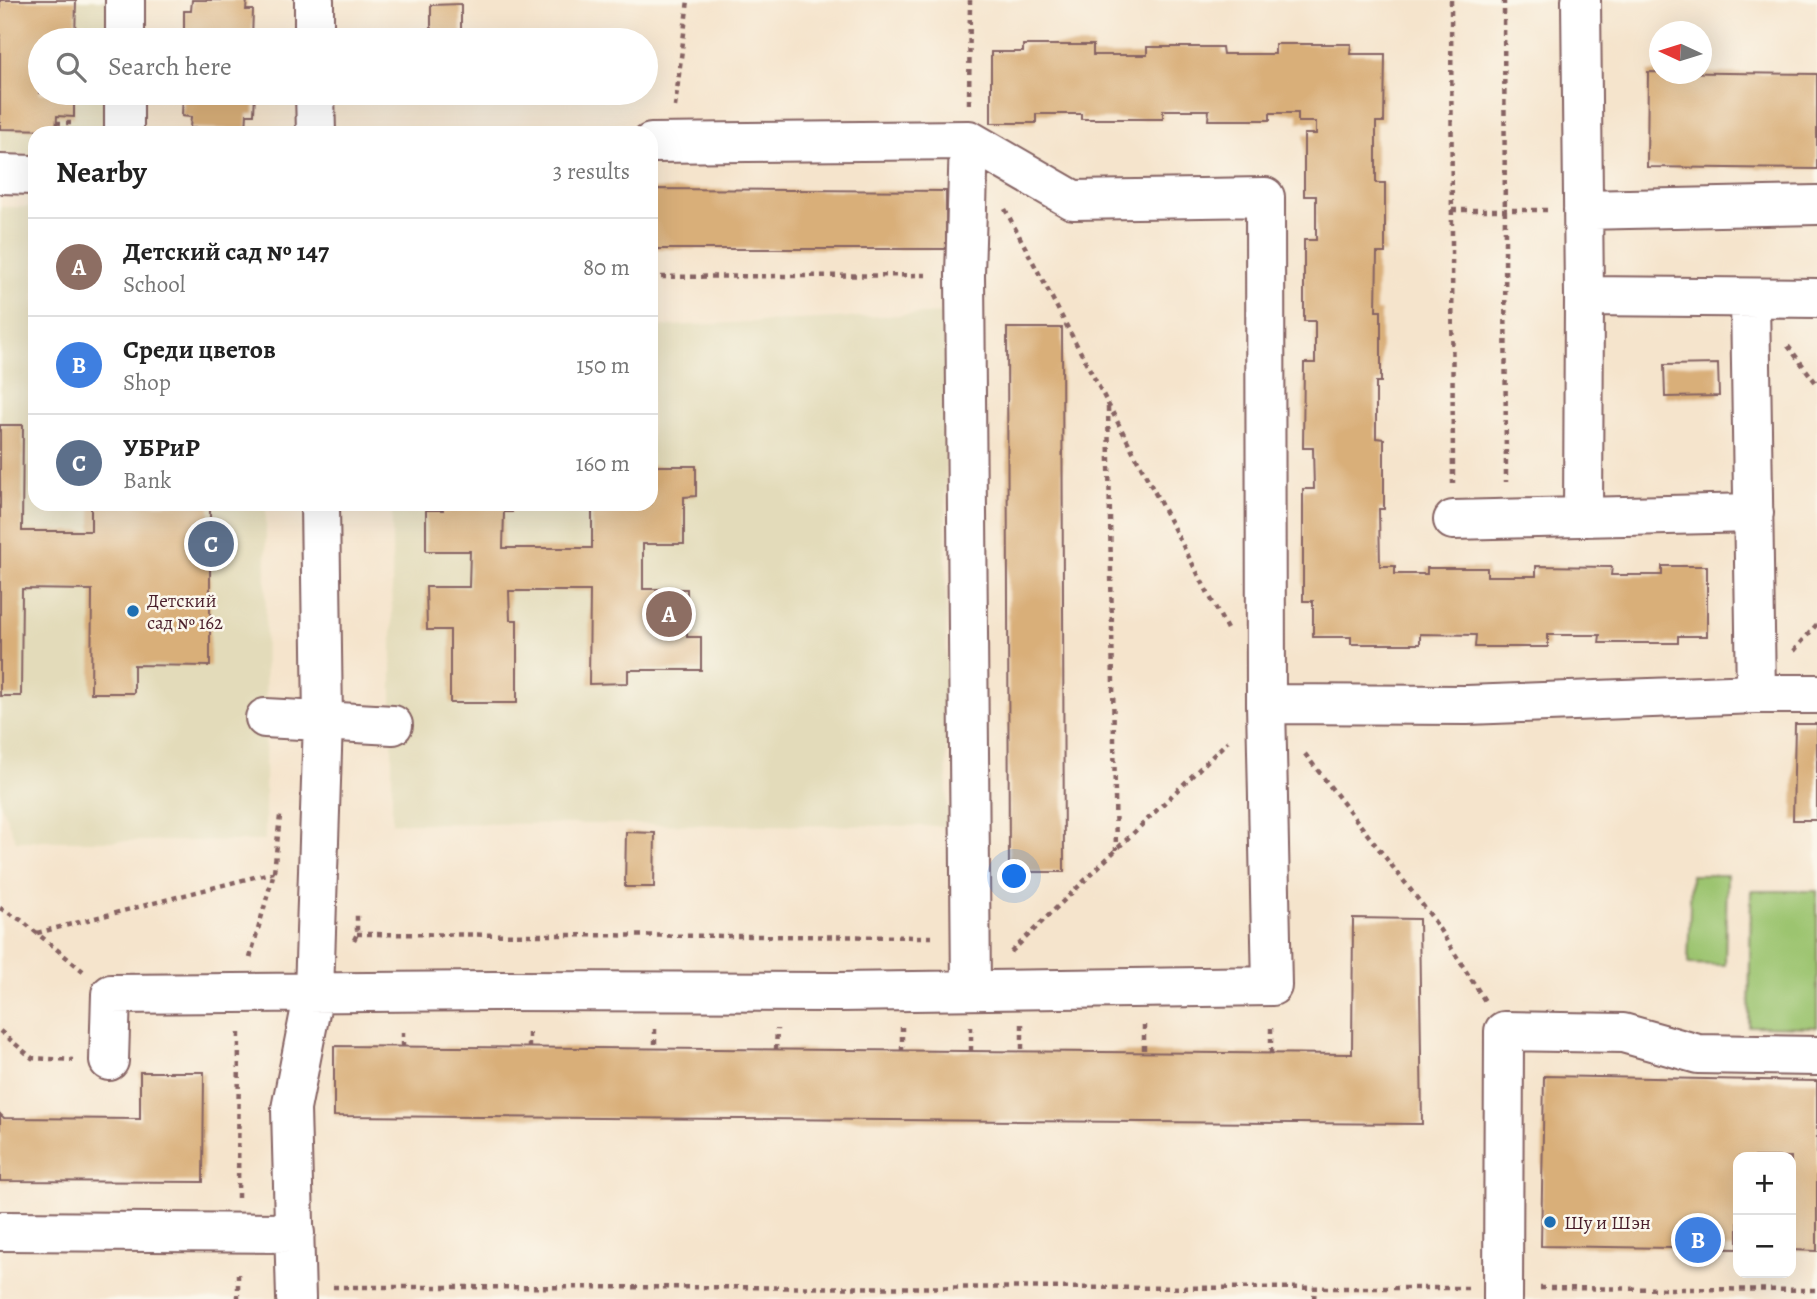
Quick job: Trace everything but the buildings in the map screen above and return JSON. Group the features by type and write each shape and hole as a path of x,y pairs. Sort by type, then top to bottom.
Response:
{"lane":[{"path":"125,0 125,28"},
{"path":"314,0 314,28"},
{"path":"1581,0 1583,517"},
{"path":"124,105 124,126"},
{"path":"315,105 316,126"},
{"path":"109,1061 111,994 1272,986 1266,704 1265,197 1073,200 969,140 660,143"},
{"path":"969,140 965,275 971,990"},
{"path":"0,174 28,175"},
{"path":"1583,210 1817,205"},
{"path":"1584,296 1817,298"},
{"path":"1750,298 1756,694"},
{"path":"295,1292 291,1109 314,992 323,721 320,511"},
{"path":"1453,520 1754,513"},
{"path":"1266,704 1467,705 1817,694"},
{"path":"265,718 393,725"},
{"path":"1504,1294 1504,1031 1623,1033 1698,1054 1817,1056"},
{"path":"0,1231 295,1233"}],"path":[{"path":"660,143 688,0"},
{"path":"969,140 970,0"},
{"path":"1451,0 1453,520"},
{"path":"1504,0 1506,519"},
{"path":"56,123 74,123"},
{"path":"1000,200 1228,632"},
{"path":"1452,210 1583,210"},
{"path":"658,276 965,275"},
{"path":"1108,404 1115,850"},
{"path":"971,990 1266,704 1431,916 1504,1031"},
{"path":"238,1299 239,993 274,872 280,808"},
{"path":"37,933 274,872"},
{"path":"0,908 37,933 111,994"},
{"path":"357,934 971,937"},
{"path":"0,1031 32,1058 109,1061"},
{"path":"1314,1299 1315,1287"},
{"path":"295,1292 1315,1287 1504,1294 1817,1290"}],"shaded area":[{"path":"0,0 113,0 113,28 28,28 28,105 113,105 112,126 28,126 28,154 0,153"},
{"name":"Детский сад № 162","path":"0,207 28,207 28,511 266,511 265,841 16,841 0,802"},
{"path":"945,313 947,826 392,823 392,511 658,511 658,327"}],"green space":[{"path":"1691,875 1727,875 1725,965 1688,964"},
{"path":"1751,891 1817,891 1817,1027 1749,1026"}],"place":[{"name":"УБРиР","path":"211,544"},
{"name":"Детский сад № 162","path":"133,611"},
{"name":"Детский сад № 147","path":"669,614"},
{"name":"Шу и Шэн","path":"1550,1222"},
{"name":"Среди цветов","path":"1698,1240"}]}
